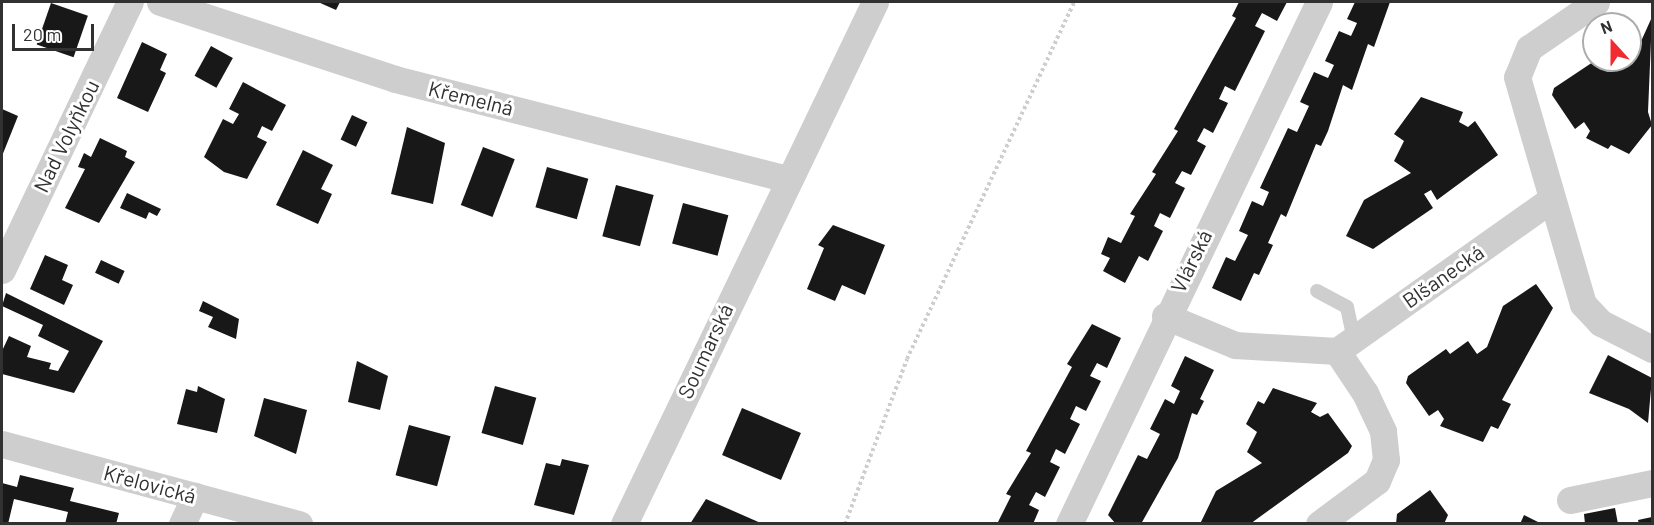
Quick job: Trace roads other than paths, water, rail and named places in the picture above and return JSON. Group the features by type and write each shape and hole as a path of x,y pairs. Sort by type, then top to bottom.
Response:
{"street":[{"name":"Nad Volyňkou","path":"2,270 130,2"},
{"name":"Křemelná","path":"160,2 395,79 786,179"},
{"name":"Soumarská","path":"624,524 786,179 875,2"},
{"name":"Vlárská","path":"1069,524 1165,316 1319,2"},
{"path":"1596,2 1529,48 1516,77 1550,201 1583,304 1602,323 1653,348"},
{"name":"Blšanecká","path":"1346,345 1550,201"},
{"path":"1165,316 1235,345 1346,345 1378,422 1386,460 1377,481 1319,524"},
{"name":"Křelovická","path":"2,444 299,524"},
{"path":"1570,500 1653,483"},
{"path":"182,524 195,496"}],"lane":[{"path":"1317,291 1347,308 1346,345"}]}
